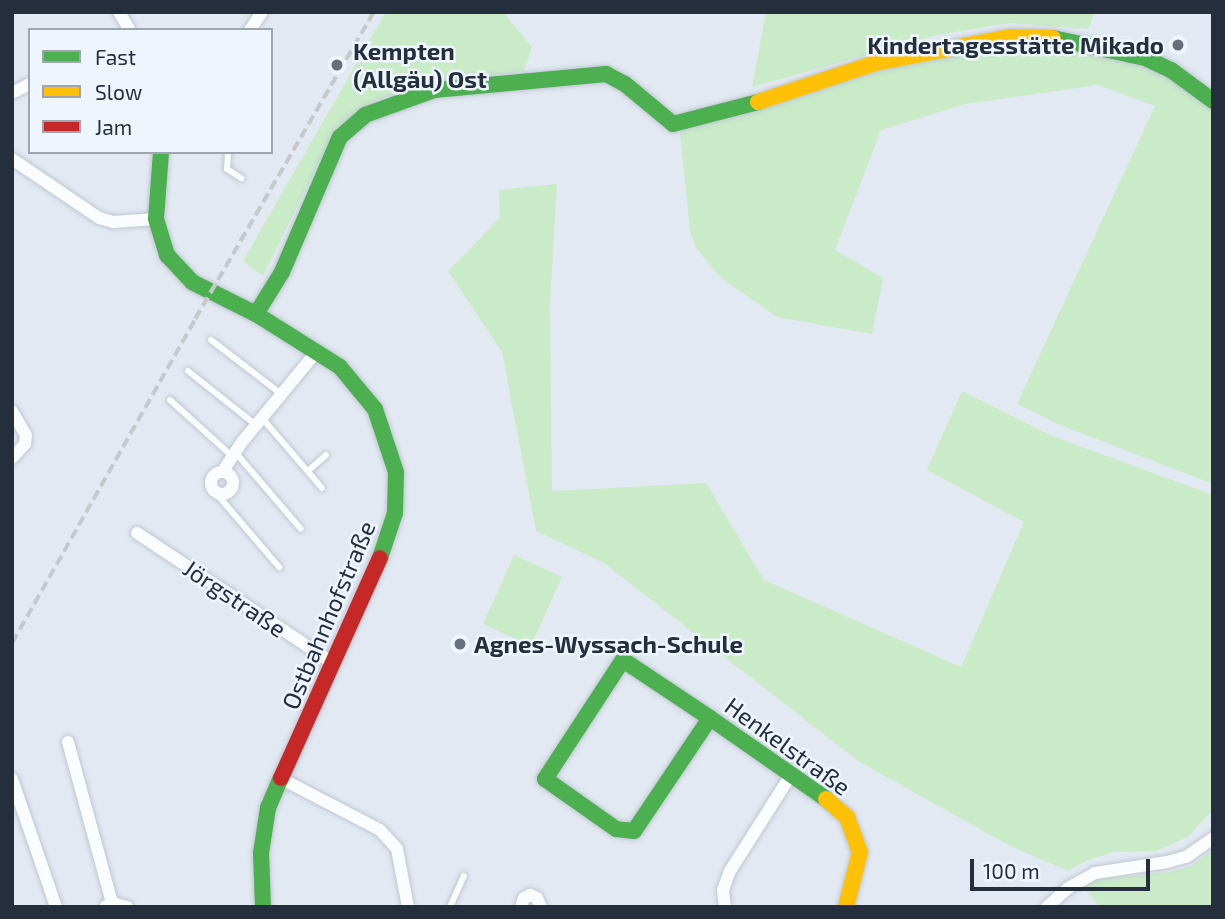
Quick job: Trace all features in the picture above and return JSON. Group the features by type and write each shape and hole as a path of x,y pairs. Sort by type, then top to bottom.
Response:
{"street":[{"path":"119,12 129,28"},
{"path":"251,28 262,12"},
{"path":"256,314 282,272 334,144 351,125 375,110 434,90 606,74 625,84 673,124 746,106 876,63 1010,37 1071,40 1145,58 1171,70 1213,101"},
{"path":"12,93 28,85"},
{"name":"Ostbahnhofstraße","path":"160,154 156,219 167,255 192,282 256,314 340,367 375,409 396,472 395,513 367,592 268,808 261,853 263,907"},
{"path":"12,159 99,218 113,222 156,219"},
{"path":"215,492 222,494 232,488 232,477 223,471 259,421 317,351"},
{"path":"12,411 26,435 25,444 12,458"},
{"name":"Jörgstraße","path":"137,533 333,663"},
{"name":"Henkelstraße","path":"710,718 634,831 616,829 552,788 545,779 623,660 710,718 847,817 858,842 859,863 846,907"},
{"path":"68,742 109,905 127,907"},
{"path":"725,907 723,890 730,871 791,775"},
{"path":"12,779 56,907"},
{"path":"282,779 380,830 397,849 408,907"},
{"path":"1047,907 1068,888 1095,873 1186,857 1213,838"},
{"path":"520,907 524,898 530,895 537,898 541,907"}],"lane":[{"path":"229,154 227,169 241,178"},
{"path":"211,340 282,395"},
{"path":"188,371 259,421 322,488"},
{"path":"170,400 234,454 301,529"},
{"path":"308,471 326,455"},
{"path":"215,492 279,568"},
{"path":"450,907 464,876"}],"green space":[{"path":"386,12 503,12 532,47 524,71 421,84 377,100 337,126 263,276 243,261"},
{"path":"766,12 1095,12 1088,29 1010,23 937,35 752,87"},
{"path":"1011,43 1093,49 1169,75 1213,108 1213,484 1060,425 1017,404 1155,106 1098,85 965,104 881,130 835,250 883,278 872,334 777,317 721,278 696,248 690,231 680,132 878,69"},
{"path":"557,184 550,303 552,491 706,483 764,580 961,667 1024,522 927,470 962,391 1052,436 1213,495 1213,809 1188,837 1156,851 1114,852 1086,861 1068,871 1010,846 858,761 604,563 536,531 502,352 448,271 500,218 499,190"},
{"path":"514,555 562,577 531,646 483,624"},
{"path":"1213,850 1213,907 1100,907 1083,887 1098,879 1169,872 1191,866"}],"railway":[{"path":"12,643 195,319 374,12"}],"traffic: fast":[{"path":"1053,38 1145,58 1171,70 1213,101"},
{"path":"256,314 282,272 340,137 365,115 434,90 606,74 625,84 673,124 758,102"},
{"path":"161,154 156,219 167,255 192,282 256,314 340,367 375,409 396,472 395,513 380,558"},
{"path":"710,718 634,831 616,829 545,779 623,660 710,718 826,799"},
{"path":"263,907 261,853 268,808 281,778"}],"traffic: slow":[{"path":"758,102 875,63 1010,37 1053,38"},
{"path":"826,799 847,817 860,852 846,907"}],"traffic: jam":[{"path":"281,778 380,558"}],"place":[{"name":"Kindertagesstätte Mikado","path":"1178,45"},
{"name":"Kempten (Allgäu) Ost","path":"337,65"},
{"name":"Agnes-Wyssach-Schule","path":"460,644"}]}
